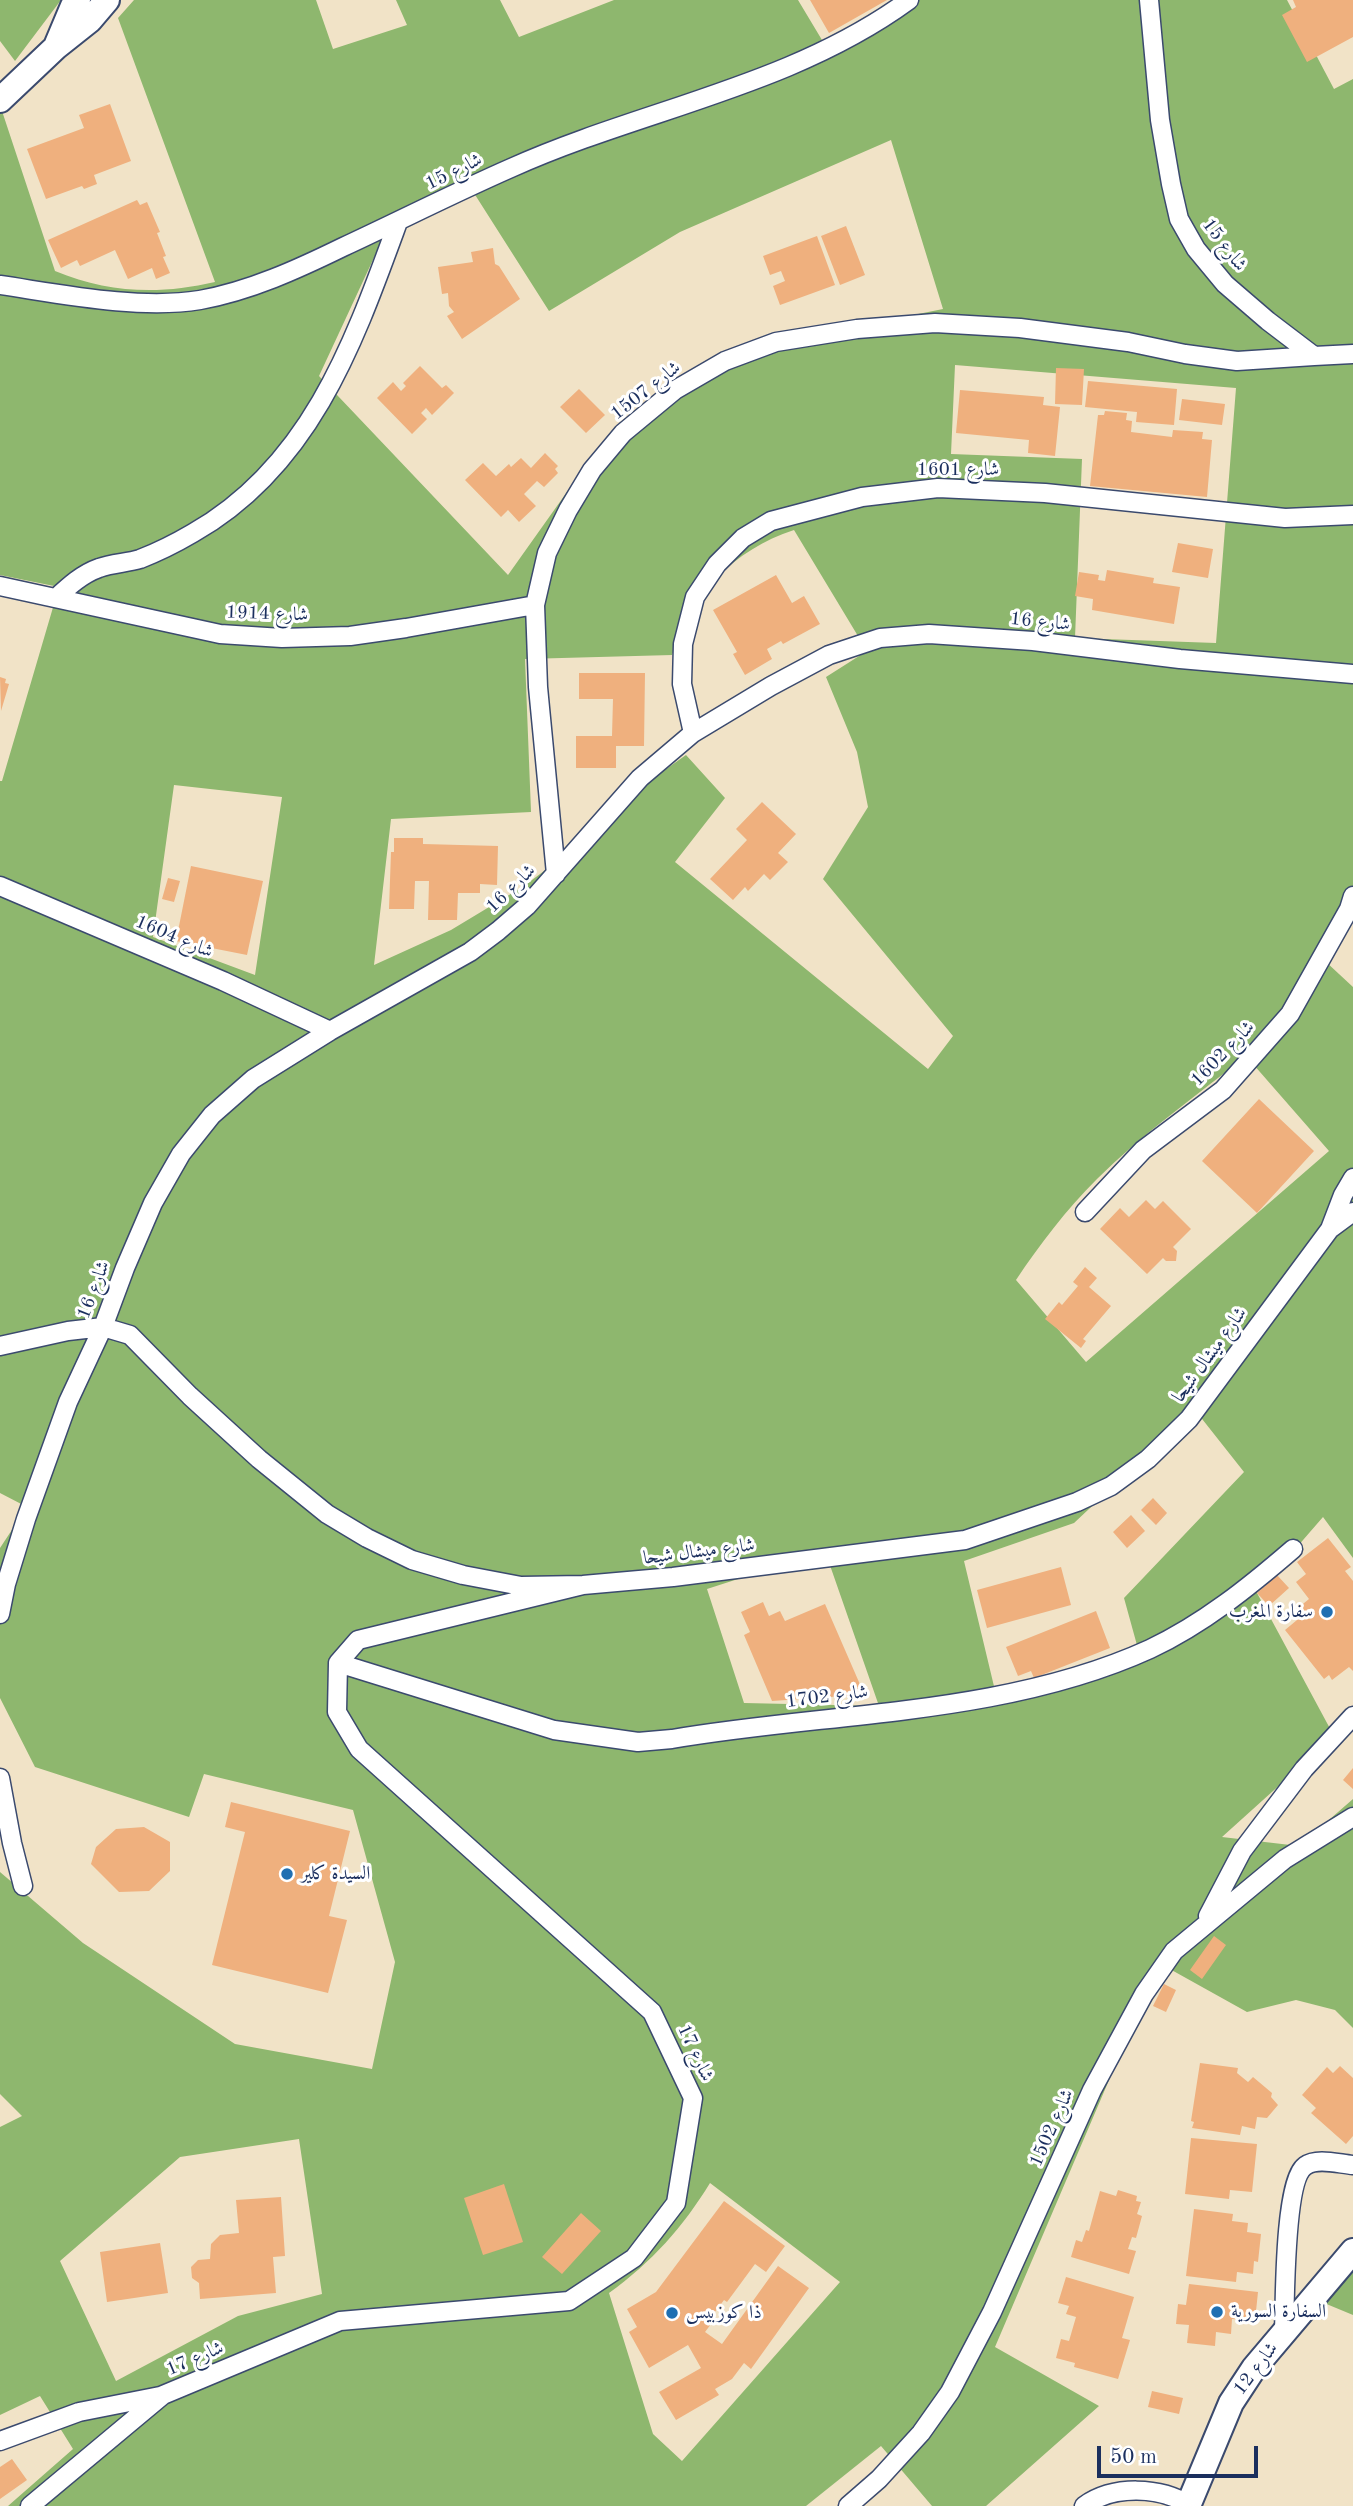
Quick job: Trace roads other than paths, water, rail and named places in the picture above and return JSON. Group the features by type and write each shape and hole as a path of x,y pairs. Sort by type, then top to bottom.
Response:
{"main road":[{"path":"55,47 78,0"},
{"path":"0,100 55,47 90,20 107,0"},
{"name":"شارع 12","path":"1189,2505 1231,2403 1254,2368 1353,2251"}],"street":[{"name":"شارع 15","path":"0,285 90,299 197,300 235,292 298,269 512,167 614,128 767,76 845,41 909,0"},
{"name":"شارع 15","path":"1149,0 1160,120 1179,219 1196,249 1226,284 1314,356"},
{"path":"56,598 77,579 99,568 138,559 175,544 221,517 256,487 320,407 372,295 398,222"},
{"name":"شارع 1507","path":"556,874 538,687 535,605 547,553 592,470 623,433 675,390 725,361 776,342 857,329 935,323 1047,331 1237,361 1314,356"},
{"path":"1314,356 1353,354"},
{"name":"شارع 1601","path":"692,733 682,684 683,644 695,597 717,564 743,538 771,521 862,497 938,488 1045,493 1285,518 1353,515"},
{"name":"شارع 1914","path":"0,586 220,634 282,638 350,636 535,605"},
{"name":"شارع 16","path":"0,1614 22,1532 63,1415 103,1327 153,1203 181,1154 212,1115 253,1079 330,1031 470,952 527,906 640,778 692,733 761,691 829,655 880,638 929,634 1033,641 1180,659 1353,674"},
{"name":"شارع 1604","path":"0,886 223,981 330,1031"},
{"name":"شارع 1602","path":"1085,1212 1143,1150 1223,1090 1290,1014 1349,908 1353,896"},
{"path":"1331,1229 1343,1195 1353,1178"},
{"name":"شارع ميشال شيحا","path":"0,1346 68,1331 103,1327 130,1335 190,1396 259,1459 327,1514 412,1560 463,1575 521,1586 583,1585 673,1577 965,1540 1077,1503 1111,1486 1148,1459 1189,1419 1331,1229 1353,1212"},
{"name":"شارع 1702","path":"338,1663 554,1730 638,1742 672,1739 714,1731 926,1706 1016,1692 1079,1675 1149,1649 1202,1621 1248,1588 1293,1549"},
{"path":"338,1663 358,1640 583,1585"},
{"name":"شارع 17","path":"30,2506 163,2395 340,2321 569,2301 635,2258 676,2203 693,2098 652,2012 359,1749 337,1712 338,1663"},
{"path":"1204,1924 1242,1851 1304,1769 1353,1716"},
{"path":"0,1779 23,1886"},
{"name":"شارع 1502","path":"848,2506 879,2479 921,2433 950,2392 992,2312 1092,2090 1144,1994 1174,1951 1286,1859 1353,1817"},
{"path":"1284,2333 1288,2229 1295,2182 1300,2169 1307,2163 1319,2161 1353,2165"},
{"path":"0,2441 79,2412 163,2395"},
{"path":"1084,2506 1097,2497 1127,2490 1158,2494 1189,2505"}],"place":[{"name":"سفارة المغرب","path":"1327,1612"},
{"name":"السيدة كلير","path":"287,1874"},
{"name":"السفارة السورية","path":"1217,2312"},
{"name":"ذا كوزبيس","path":"672,2313"}]}
